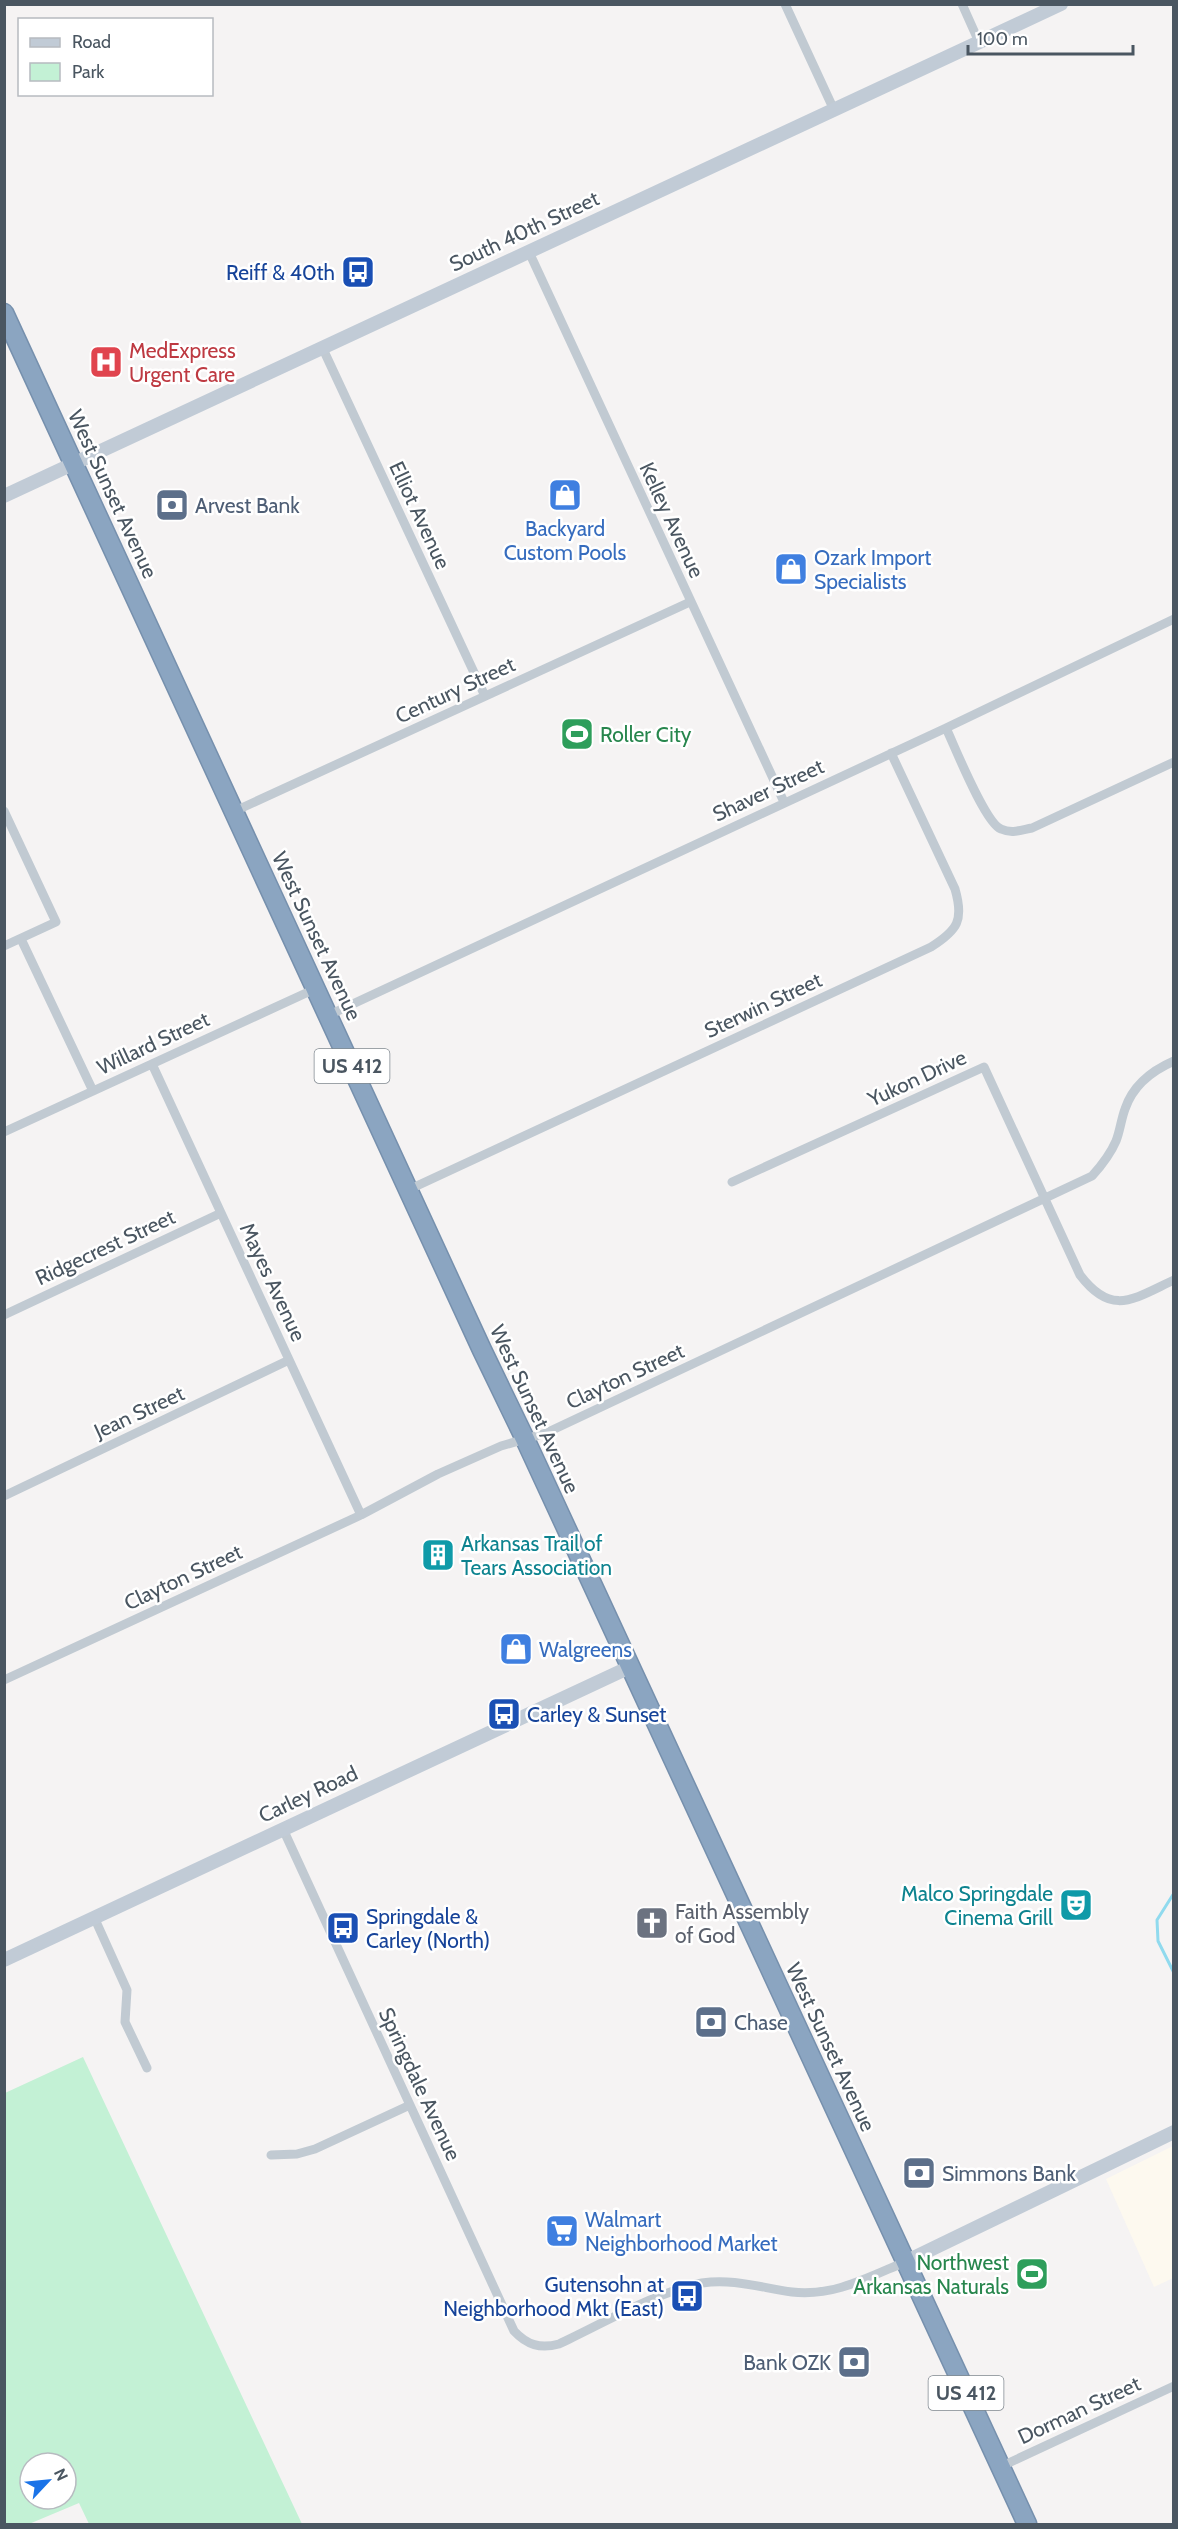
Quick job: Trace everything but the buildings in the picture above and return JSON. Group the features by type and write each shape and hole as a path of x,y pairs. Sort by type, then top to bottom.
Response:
{"highway":[{"name":"West Sunset Avenue","path":"4,313 1027,2524"}],"street":[{"path":"785,4 834,110"},
{"path":"962,4 979,42"},
{"name":"South 40th Street","path":"4,496 1061,4"},
{"name":"Kelley Avenue","path":"529,252 784,802"},
{"name":"Elliot Avenue","path":"323,349 485,696"},
{"name":"Century Street","path":"235,811 690,602"},
{"name":"Shaver Street","path":"329,1014 946,728 1173,620"},
{"path":"946,728 987,815 999,829 1014,832 1032,828 1173,762"},
{"name":"Sterwin Street","path":"408,1190 910,957 949,936 958,922 960,907 955,889 891,753"},
{"path":"4,811 56,922 4,946"},
{"path":"21,939 93,1091"},
{"name":"Willard Street","path":"4,1132 317,988"},
{"name":"Clayton Street","path":"4,1680 361,1515 438,1474 501,1446 546,1433 1092,1176 1107,1159 1117,1140 1125,1108 1134,1090 1146,1077 1173,1061"},
{"name":"Mayes Avenue","path":"152,1064 361,1515"},
{"name":"Yukon Drive","path":"732,1182 984,1067 1045,1199"},
{"path":"1045,1199 1080,1275 1093,1292 1104,1299 1120,1301 1136,1298 1173,1280"},
{"name":"Ridgecrest Street","path":"4,1314 221,1213"},
{"name":"Jean Street","path":"4,1496 289,1360"},
{"name":"Carley Road","path":"4,1960 630,1667"},
{"name":"Springdale Avenue","path":"283,1829 514,2331 523,2341 546,2347 559,2344 670,2292 688,2286 724,2282 745,2283 792,2292 832,2291 905,2262"},
{"path":"94,1917 127,1990 125,2022 147,2068"},
{"path":"271,2155 297,2154 315,2149 410,2105"},
{"path":"905,2262 1173,2132"},
{"name":"Dorman Street","path":"1000,2467 1173,2386"}],"shaded area":[{"path":"1173,2146 1173,2278 1154,2287 1106,2179"}],"green space":[{"path":"83,2057 302,2524 89,2524 78,2503 78,2451 18,2451 18,2511 60,2511 29,2524 5,2524 5,2093"}],"waterway":[{"path":"1174,1893 1157,1920 1158,1941 1174,1973"}],"place":[{"name":"Reiff & 40th","path":"358,272"},
{"name":"MedExpress Urgent Care","path":"106,362"},
{"name":"Backyard Custom Pools","path":"565,495"},
{"name":"Arvest Bank","path":"172,505"},
{"name":"Ozark Import Specialists","path":"791,569"},
{"name":"Roller City","path":"577,734"},
{"name":"Arkansas Trail of Tears Association","path":"438,1555"},
{"name":"Walgreens","path":"516,1649"},
{"name":"Carley & Sunset","path":"504,1714"},
{"name":"Malco Springdale Cinema Grill","path":"1076,1905"},
{"name":"Faith Assembly of God","path":"652,1923"},
{"name":"Springdale & Carley (North)","path":"343,1928"},
{"name":"Chase","path":"711,2022"},
{"name":"Simmons Bank","path":"919,2173"},
{"name":"Walmart Neighborhood Market","path":"562,2231"},
{"name":"Northwest Arkansas Naturals","path":"1032,2274"},
{"name":"Gutensohn at Neighborhood Mkt (East)","path":"687,2296"},
{"name":"Bank OZK","path":"854,2362"}]}
